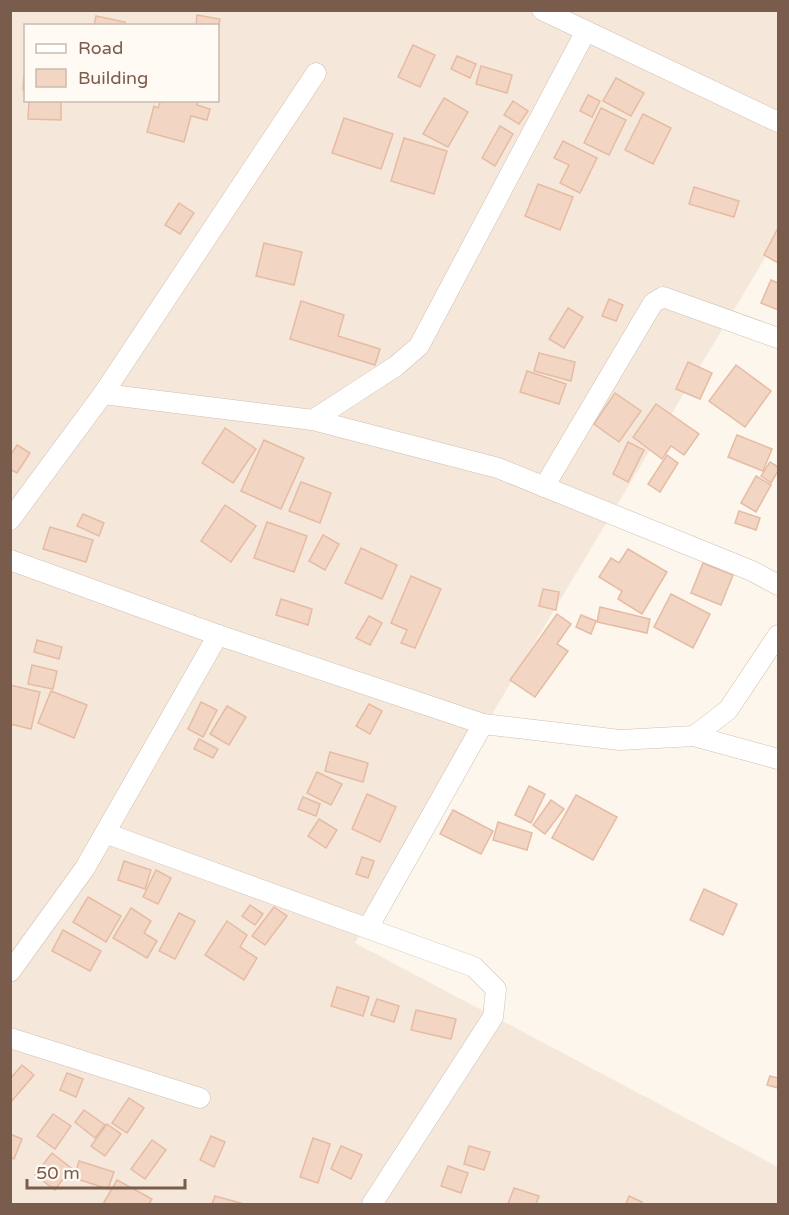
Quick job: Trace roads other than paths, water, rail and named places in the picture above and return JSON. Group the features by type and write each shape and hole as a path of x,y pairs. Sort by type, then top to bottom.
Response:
{"street":[{"path":"542,10 778,122"},
{"path":"313,420 396,366 419,346 586,31"},
{"path":"10,520 103,394 316,73"},
{"path":"544,487 652,303 663,297 778,339"},
{"path":"103,394 313,420 498,468 752,571 778,585"},
{"path":"10,560 483,724 620,740 694,736 778,759"},
{"path":"10,972 85,868 218,634"},
{"path":"694,736 728,710 778,635"},
{"path":"368,928 483,724"},
{"path":"105,833 474,967 496,989 493,1017 372,1204"},
{"path":"10,1038 200,1098"}]}
